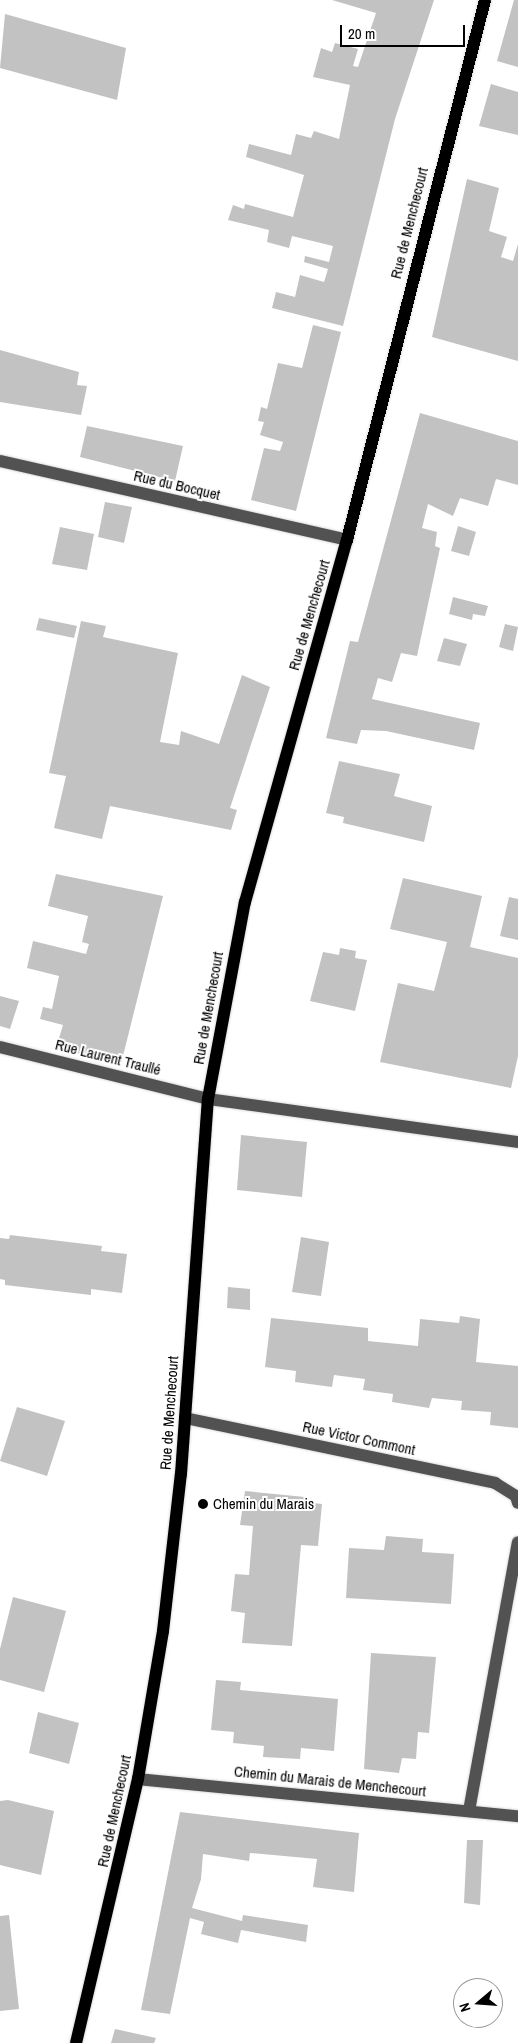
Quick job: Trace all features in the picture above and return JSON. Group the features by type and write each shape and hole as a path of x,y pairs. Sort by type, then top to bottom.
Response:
{"main road":[{"name":"Rue de Menchecourt","path":"76,2043 138,1779 163,1631 185,1418 208,1099 245,902 347,540 485,0"}],"street":[{"name":"Rue du Bocquet","path":"0,461 347,540"},
{"name":"Rue Laurent Traullé","path":"0,1048 208,1099 518,1142"},
{"name":"Rue Victor Commont","path":"185,1418 494,1483 516,1496 518,1503"},
{"path":"469,1811 518,1542"},
{"name":"Chemin du Marais de Menchecourt","path":"138,1779 518,1816"}],"building":[{"path":"332,0 434,0 395,119 343,326 272,308 276,292 295,297 300,275 324,282 328,269 304,262 305,256 329,262 333,246 292,236 289,248 267,242 269,230 228,220 233,205 244,209 245,204 293,217 304,175 246,157 249,144 291,155 296,134 311,138 314,131 339,139 350,85 313,77 321,48 332,52 335,43 358,49 353,66 358,67 376,13"},
{"path":"514,0 518,0 518,67 497,61"},
{"path":"5,14 126,48 117,100 0,68"},
{"path":"491,84 518,92 518,135 479,126"},
{"path":"467,179 499,188 489,231 507,237 501,257 513,261 518,244 518,361 432,337"},
{"path":"313,325 341,332 296,511 251,500 264,448 280,451 283,442 260,435 264,422 258,421 261,407 267,409 278,363 302,368"},
{"path":"0,350 79,372 77,385 87,386 81,415 0,402"},
{"path":"420,413 518,441 518,485 496,479 488,506 460,498 453,516 428,504 422,528 437,532 435,546 440,548 417,656 401,653 392,682 378,678 372,699 480,723 474,750 386,731 361,730 357,744 326,738 350,641 358,642"},
{"path":"87,426 183,446 175,481 80,457"},
{"path":"105,502 132,507 124,543 98,537"},
{"path":"458,526 476,532 469,556 451,551"},
{"path":"60,527 94,534 87,570 52,564"},
{"path":"453,597 488,606 485,616 473,614 472,620 449,614"},
{"path":"39,618 77,626 74,638 36,630"},
{"path":"81,621 106,626 103,637 178,653 160,742 179,745 181,731 219,744 242,675 270,687 230,808 237,810 231,830 110,806 102,839 54,828 66,776 49,773"},
{"path":"505,624 518,627 513,651 499,647"},
{"path":"444,638 467,644 460,666 437,661"},
{"path":"339,761 400,774 394,796 432,806 424,842 343,823 344,817 326,813"},
{"path":"56,874 163,896 121,1064 56,1048 63,1025 40,1019 43,1007 52,1009 59,976 27,968 33,941 86,954 89,944 82,942 88,916 48,906"},
{"path":"403,878 482,896 470,947 518,958 518,1056 511,1088 380,1062 398,983 434,991 447,942 390,929"},
{"path":"509,897 518,899 518,940 500,936"},
{"path":"340,948 356,951 355,958 367,960 355,1011 310,1001 323,952 339,955"},
{"path":"0,996 19,1001 10,1029 0,1026"},
{"path":"241,1135 307,1142 302,1197 237,1190"},
{"path":"10,1235 102,1246 101,1251 127,1254 122,1293 91,1289 91,1295 5,1285 5,1280 0,1279 0,1238 9,1239"},
{"path":"301,1237 329,1242 321,1296 292,1292"},
{"path":"228,1287 250,1289 250,1310 227,1308"},
{"path":"460,1316 480,1319 476,1362 518,1366 518,1428 490,1425 491,1412 461,1410 462,1401 432,1398 429,1408 392,1402 393,1394 363,1390 365,1379 334,1375 332,1387 295,1382 296,1371 265,1367 271,1318 368,1328 368,1341 418,1346 420,1319 459,1323"},
{"path":"17,1407 65,1421 47,1476 0,1461"},
{"path":"245,1491 305,1497 305,1502 322,1504 318,1546 301,1545 292,1646 242,1643 245,1613 231,1611 235,1574 249,1575 253,1526 240,1525"},
{"path":"386,1536 423,1539 422,1552 454,1554 451,1604 346,1598 349,1548 384,1550"},
{"path":"13,1597 66,1611 44,1692 0,1680 0,1649"},
{"path":"371,1653 436,1657 429,1733 418,1732 416,1759 402,1758 399,1773 364,1769"},
{"path":"216,1680 241,1682 240,1690 338,1699 334,1751 301,1748 300,1759 263,1757 264,1746 233,1743 234,1732 211,1730"},
{"path":"38,1712 79,1723 69,1764 29,1753"},
{"path":"8,1800 54,1811 41,1875 0,1865 0,1801"},
{"path":"180,1812 359,1833 354,1892 313,1887 317,1859 250,1853 249,1861 203,1854 201,1879 192,1908 242,1921 243,1915 308,1925 306,1942 241,1930 238,1943 201,1934 204,1922 190,1918 170,2014 141,2010"},
{"path":"467,1840 483,1840 480,1905 464,1903"},
{"path":"9,1915 19,2009 0,2011 0,1916"},
{"path":"115,2029 156,2038 154,2043 111,2043"}],"place":[{"name":"Chemin du Marais","path":"203,1504"}]}
